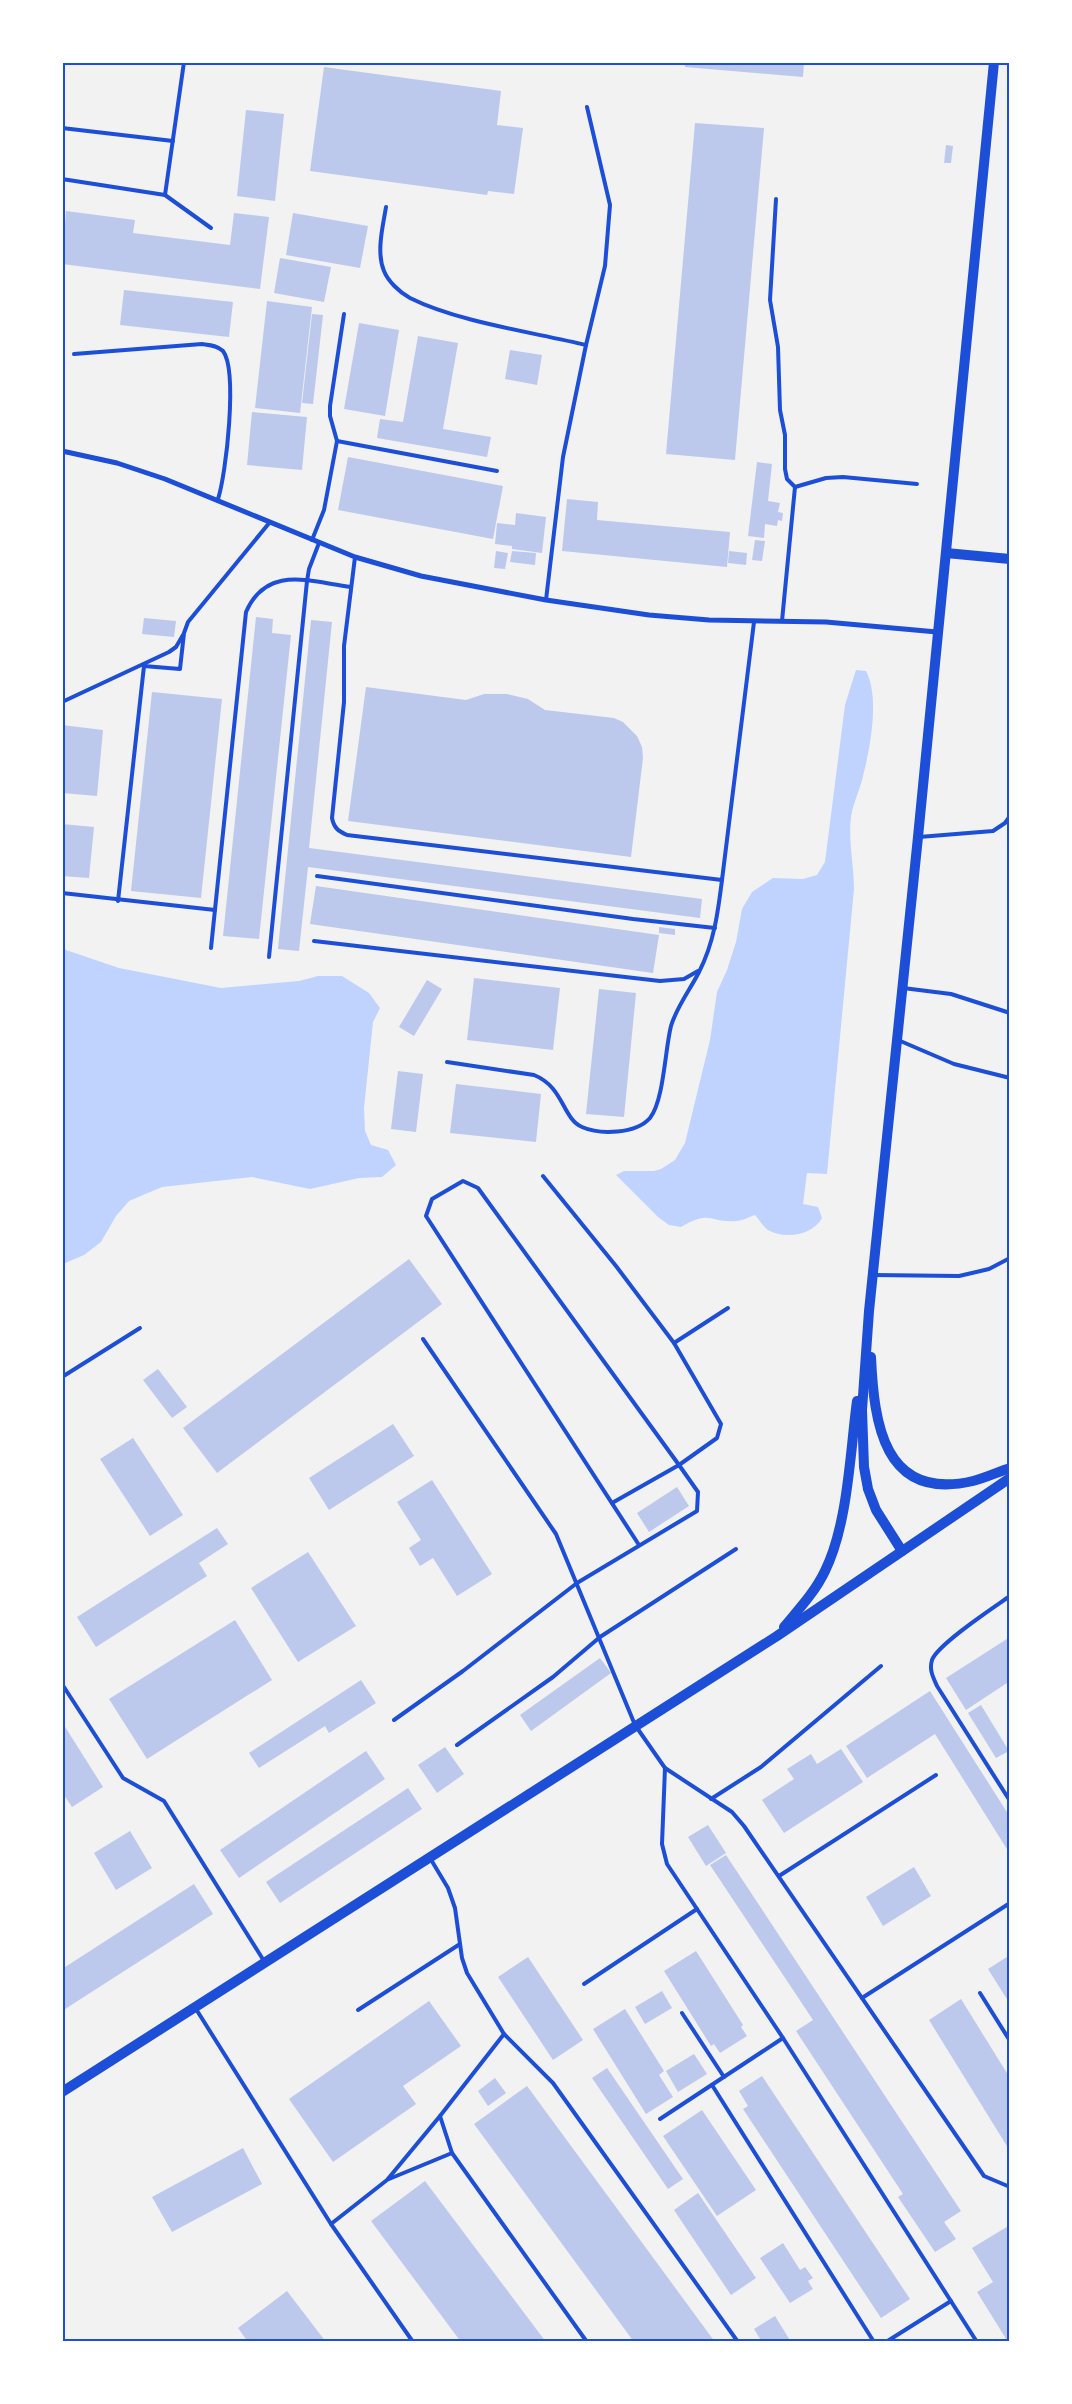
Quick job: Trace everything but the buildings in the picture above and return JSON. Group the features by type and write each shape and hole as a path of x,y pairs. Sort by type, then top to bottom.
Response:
{"main road":[{"path":"777,1636 814,1591 833,1553 841,1525 869,1311 898,1040 994,62"},
{"path":"946,553 1010,559"},
{"path":"869,1311 873,1399 876,1420 884,1443 893,1459 909,1473 924,1480 947,1484 973,1481 1010,1468"},
{"path":"869,1311 862,1410 864,1467 876,1510 902,1551"},
{"path":"62,2092 777,1636 1010,1478"}],"street":[{"path":"62,451 117,463 218,499 355,557 421,576 546,600 648,615 754,622 826,622 937,632"}],"lane":[{"path":"165,195 184,62"},
{"path":"546,600 560,477 586,345 605,266 610,205 588,107"},
{"path":"62,128 173,141"},
{"path":"62,179 165,195 211,228"},
{"path":"776,199 770,300 778,347 780,410 785,435 785,469 787,479 795,488 782,621"},
{"path":"386,207 380,261 384,273 408,297 464,317 586,345"},
{"path":"312,540 324,510 337,440 330,416 330,406 344,314"},
{"path":"74,354 202,344 215,345 223,352 229,374 229,427 224,478 218,499"},
{"path":"337,440 497,471"},
{"path":"795,488 826,478 843,477 917,484"},
{"path":"62,702 144,666 176,647 188,622 271,521"},
{"path":"269,957 307,582 310,563 319,543"},
{"path":"355,557 344,646 344,702 332,818 333,825 338,832 348,835 722,880"},
{"path":"211,948 246,612 257,594 273,582 286,579 351,587"},
{"path":"447,1062 534,1075 547,1080 573,1120 582,1127 600,1130 633,1129 650,1117 656,1106 672,1026 680,1004 700,970 715,928 754,622"},
{"path":"144,666 180,668 184,632"},
{"path":"118,901 144,666"},
{"path":"918,837 993,831 1010,816"},
{"path":"317,876 623,918 715,928"},
{"path":"62,893 118,901 215,910"},
{"path":"314,941 660,981 684,979 700,970"},
{"path":"903,988 951,994 1010,1013"},
{"path":"898,1040 954,1064 1010,1078"},
{"path":"543,1176 616,1266 674,1342 721,1424 717,1438 679,1465 612,1503"},
{"path":"394,1720 464,1671 577,1583 697,1511 698,1492 679,1465 478,1188 463,1182 432,1199 426,1216 478,1293 489,1316 612,1503 638,1546"},
{"path":"873,1275 960,1276 989,1269 1010,1258"},
{"path":"674,1342 728,1308"},
{"path":"62,1377 140,1328"},
{"path":"423,1339 556,1534 635,1726 664,1768 732,1812 744,1826 984,2176 1010,2187"},
{"path":"457,1745 553,1677 600,1637 736,1550"},
{"path":"1010,1596 942,1647 933,1659 931,1668 937,1686 1010,1801"},
{"path":"711,1798 761,1767 881,1666"},
{"path":"62,1684 123,1778 164,1801 265,1962"},
{"path":"664,1768 662,1844 667,1864 783,2038 977,2342"},
{"path":"779,1876 936,1775"},
{"path":"429,1857 448,1888 455,1908 460,1944 467,1973 504,2034 553,2083 738,2342"},
{"path":"862,1998 1010,1903"},
{"path":"584,1984 697,1909"},
{"path":"358,2010 460,1944"},
{"path":"980,1993 1010,2040"},
{"path":"194,2007 331,2224 413,2342"},
{"path":"682,2013 724,2077"},
{"path":"331,2224 387,2180 504,2034"},
{"path":"660,2119 783,2038"},
{"path":"712,2085 874,2342"},
{"path":"440,2116 452,2153 587,2342"},
{"path":"387,2180 452,2153"},
{"path":"886,2342 951,2301"}],"water":[{"path":"856,670 866,671 870,682 873,709 871,738 862,781 851,817 850,835 854,889 827,1174 807,1173 803,1204 818,1207 822,1218 818,1224 805,1232 790,1235 782,1235 768,1230 755,1215 738,1221 704,1218 681,1227 669,1225 658,1217 616,1175 624,1171 654,1171 661,1169 675,1160 685,1143 710,1040 717,992 727,970 736,942 742,909 752,892 773,878 803,879 817,875 825,862 845,705"},
{"path":"63,949 119,968 221,988 299,981 318,976 342,976 369,993 380,1008 373,1022 364,1108 365,1131 371,1145 388,1150 396,1165 382,1177 359,1178 310,1189 252,1177 162,1187 129,1201 116,1216 101,1242 84,1255 63,1264"}]}
